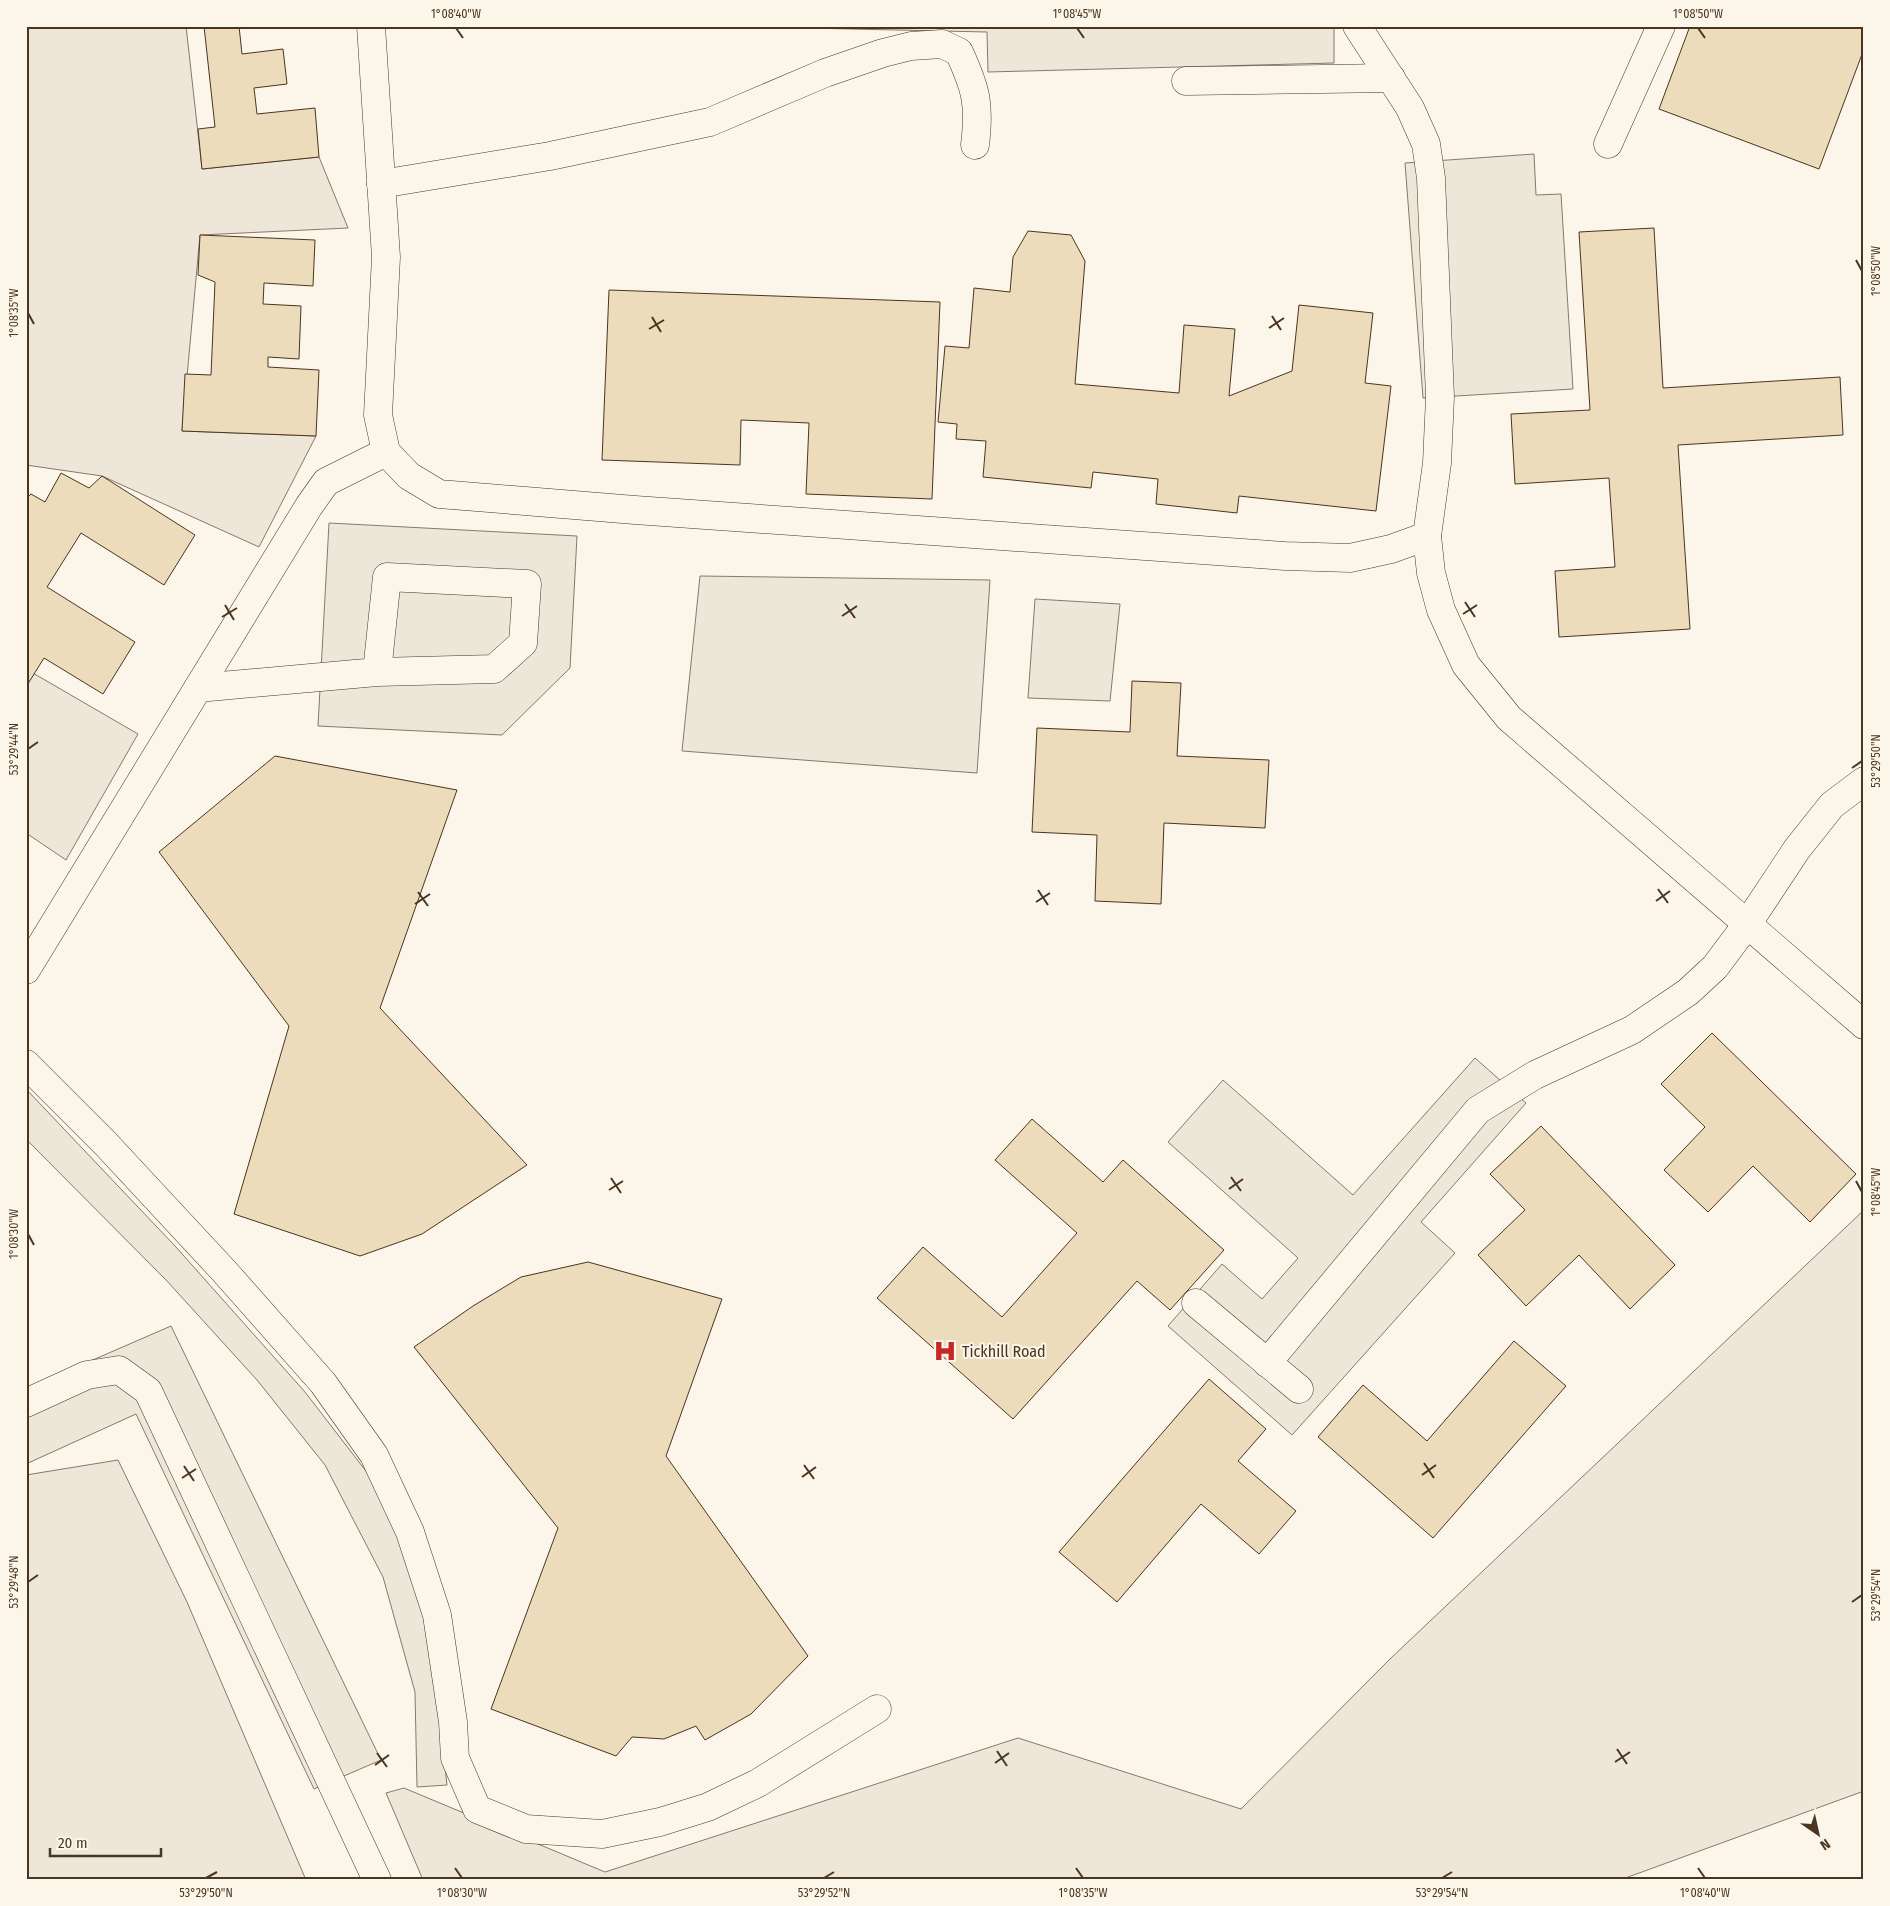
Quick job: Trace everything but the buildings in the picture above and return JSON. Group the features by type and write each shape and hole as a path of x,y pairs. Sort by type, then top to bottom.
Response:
{"lane":[{"path":"371,26 386,257 378,415 386,452 409,476 439,494 625,510 1285,556 1350,558 1391,549 1427,536"},
{"path":"1357,26 1410,108 1426,144 1431,178 1440,397 1437,463 1427,536 1431,573 1441,610 1466,665 1509,718 1864,1024"},
{"path":"1608,144 1661,26"},
{"path":"381,184 540,158 710,122 826,73 883,53 911,46 942,44 959,52 971,78 978,103 975,145"},
{"path":"1186,81 1391,78"},
{"path":"26,970 309,506 326,482 386,452"},
{"path":"198,688 377,672 494,669 523,644 527,584 387,577 377,672"},
{"path":"1268,1363 1478,1110 1535,1074 1632,1030 1688,992 1715,967 1748,923 1797,849 1832,805 1864,781"},
{"path":"26,1064 105,1143 231,1279 323,1383 374,1455 410,1532 437,1615 453,1722 455,1758 477,1809 526,1829 602,1834 660,1822 708,1807 758,1782 877,1708"},
{"path":"1196,1303 1299,1389"},
{"path":"26,1403 87,1375 119,1370 148,1391 377,1880"}],"shaded area":[{"path":"26,26 186,26 202,169 319,157 348,228 200,235 182,431 316,436 259,547 102,476 26,465"},
{"path":"714,26 1334,26 1334,63 988,72 987,32"},
{"path":"1534,154 1536,195 1561,194 1573,389 1423,398 1405,163"},
{"path":"329,523 577,536 570,668 502,735 318,726"},
{"path":"700,576 990,580 977,773 682,751"},
{"path":"1035,599 1120,604 1110,701 1028,698"},
{"path":"26,669 138,734 66,860 26,833"},
{"path":"1475,1058 1526,1103 1421,1222 1455,1253 1292,1435 1168,1326 1222,1264 1262,1299 1298,1258 1168,1142 1223,1080 1353,1195"},
{"path":"26,1089 175,1246 305,1392 379,1488 395,1528 430,1633 447,1785 417,1787 415,1692 383,1577 325,1465 257,1380 167,1281 26,1139"},
{"path":"1864,1210 1864,1791 1620,1880 423,1880 386,1793 404,1788 605,1872 1018,1738 1241,1809 1390,1659"},
{"path":"171,1326 381,1760 314,1789 136,1414 26,1464 26,1389"},
{"path":"118,1460 187,1602 306,1880 26,1880 26,1475"}],"place":[{"name":"Tickhill Road","path":"945,1351"}]}
